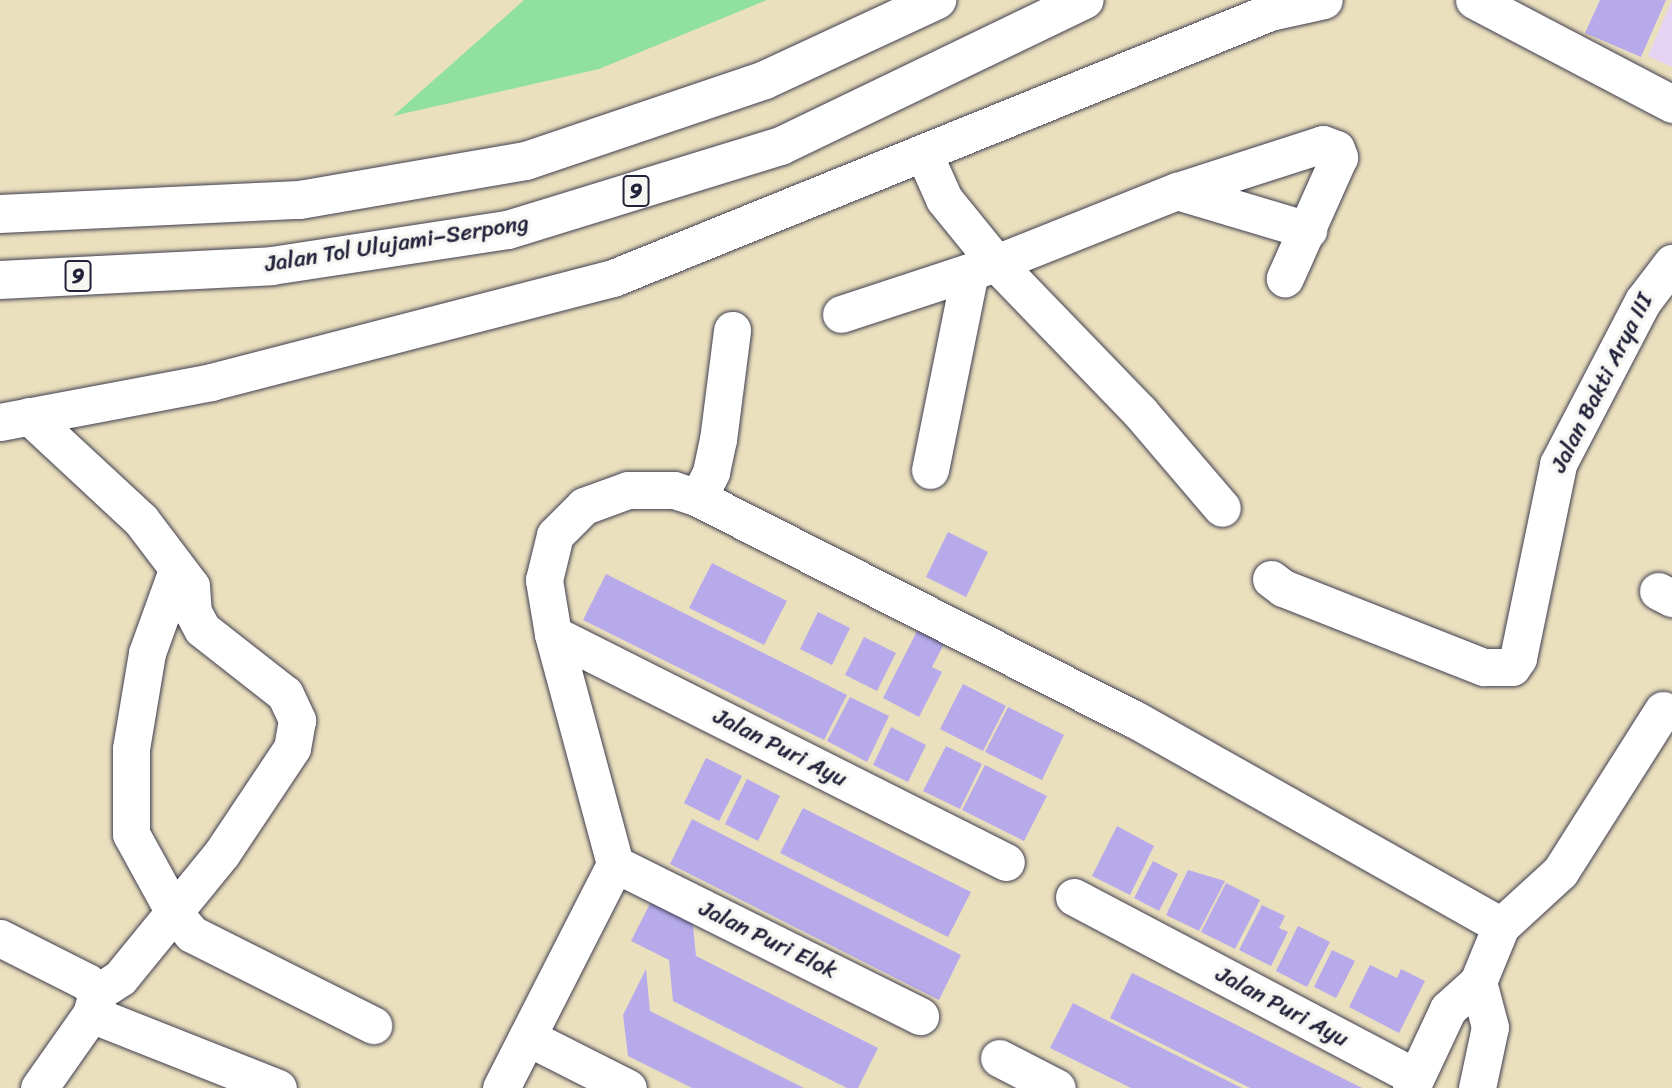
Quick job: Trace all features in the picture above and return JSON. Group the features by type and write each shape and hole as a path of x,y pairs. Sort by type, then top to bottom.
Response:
{"highway":[{"path":"0,214 300,200 526,162 765,80 937,0"},
{"name":"Jalan Tol Ulujami–Serpong","path":"0,280 272,266 508,230 781,146 1085,0"}],"street":[{"path":"15,419 212,382 613,278 1270,12 1324,0"},
{"path":"1474,0 1672,104"},
{"path":"841,314 983,268 1177,191 1323,144 1336,149 1339,157 1285,278"},
{"path":"924,154 944,199 983,268 1140,412 1222,508"},
{"path":"1177,191 1308,230"},
{"path":"1672,239 1672,257"},
{"name":"Jalan Bakti Arya III","path":"1271,579 1283,588 1484,667 1506,670 1518,659 1558,464 1643,301 1672,263"},
{"path":"930,470 983,268"},
{"path":"698,498 711,472 718,440 732,330"},
{"path":"15,419 141,520 191,586 193,612 202,629 285,694 297,720 292,748 222,853 175,914 120,978 94,1003 39,1088"},
{"path":"513,1084 527,1037 615,864 554,634 544,580 555,536 584,506 628,489 674,490 698,498 1136,720 1501,926"},
{"path":"177,569 147,653 131,749 131,834 175,914 192,934 373,1025"},
{"name":"Jalan Puri Ayu","path":"554,634 1006,862"},
{"path":"1413,1083 1448,1009 1478,982 1501,926 1560,872 1663,710"},
{"name":"Jalan Puri Elok","path":"615,864 920,1016"},
{"name":"Jalan Puri Ayu","path":"1074,897 1413,1083"},
{"path":"0,938 87,982 94,1003 278,1088"},
{"path":"1478,982 1490,1027 1483,1086"},
{"path":"527,1037 628,1088"},
{"path":"999,1058 1057,1088"}],"shaded area":[{"path":"1672,0 1672,67 1648,56"}],"green space":[{"path":"524,0 767,0 599,69 393,116"}],"building":[{"path":"1600,0 1666,0 1641,57 1585,33"},
{"path":"948,532 988,552 966,597 926,577"},
{"path":"712,563 787,601 764,645 689,608"},
{"path":"606,574 847,695 824,740 583,620"},
{"path":"818,612 850,628 832,665 800,649"},
{"path":"917,631 944,644 932,667 942,672 919,717 883,698"},
{"path":"864,637 896,653 877,691 845,675"},
{"path":"963,684 1006,706 983,751 940,729"},
{"path":"850,697 889,716 867,762 827,741"},
{"path":"1008,707 1064,735 1042,780 985,752"},
{"path":"891,727 926,745 908,782 873,765"},
{"path":"946,746 982,764 960,809 923,791"},
{"path":"706,758 742,776 719,821 684,803"},
{"path":"985,765 1047,796 1024,841 962,810"},
{"path":"747,779 780,796 758,841 725,824"},
{"path":"803,808 971,892 948,937 780,853"},
{"path":"692,819 961,955 939,1000 670,864"},
{"path":"1117,826 1154,846 1130,895 1092,876"},
{"path":"1153,861 1178,874 1159,911 1134,898"},
{"path":"1188,870 1225,881 1199,931 1166,915"},
{"path":"1226,883 1260,900 1235,949 1201,932"},
{"path":"654,896 692,915 696,956 878,1048 858,1088 847,1088 673,1001 669,960 631,941"},
{"path":"1262,905 1285,916 1279,928 1288,932 1271,966 1239,950"},
{"path":"1298,926 1330,942 1307,987 1276,971"},
{"path":"1332,950 1355,961 1336,998 1314,987"},
{"path":"1370,965 1397,978 1401,969 1425,981 1399,1033 1349,1007"},
{"path":"646,969 650,1011 804,1088 692,1088 628,1056 623,1015"},
{"path":"1132,973 1362,1088 1250,1088 1110,1018"},
{"path":"1073,1003 1242,1088 1131,1088 1050,1048"}]}
